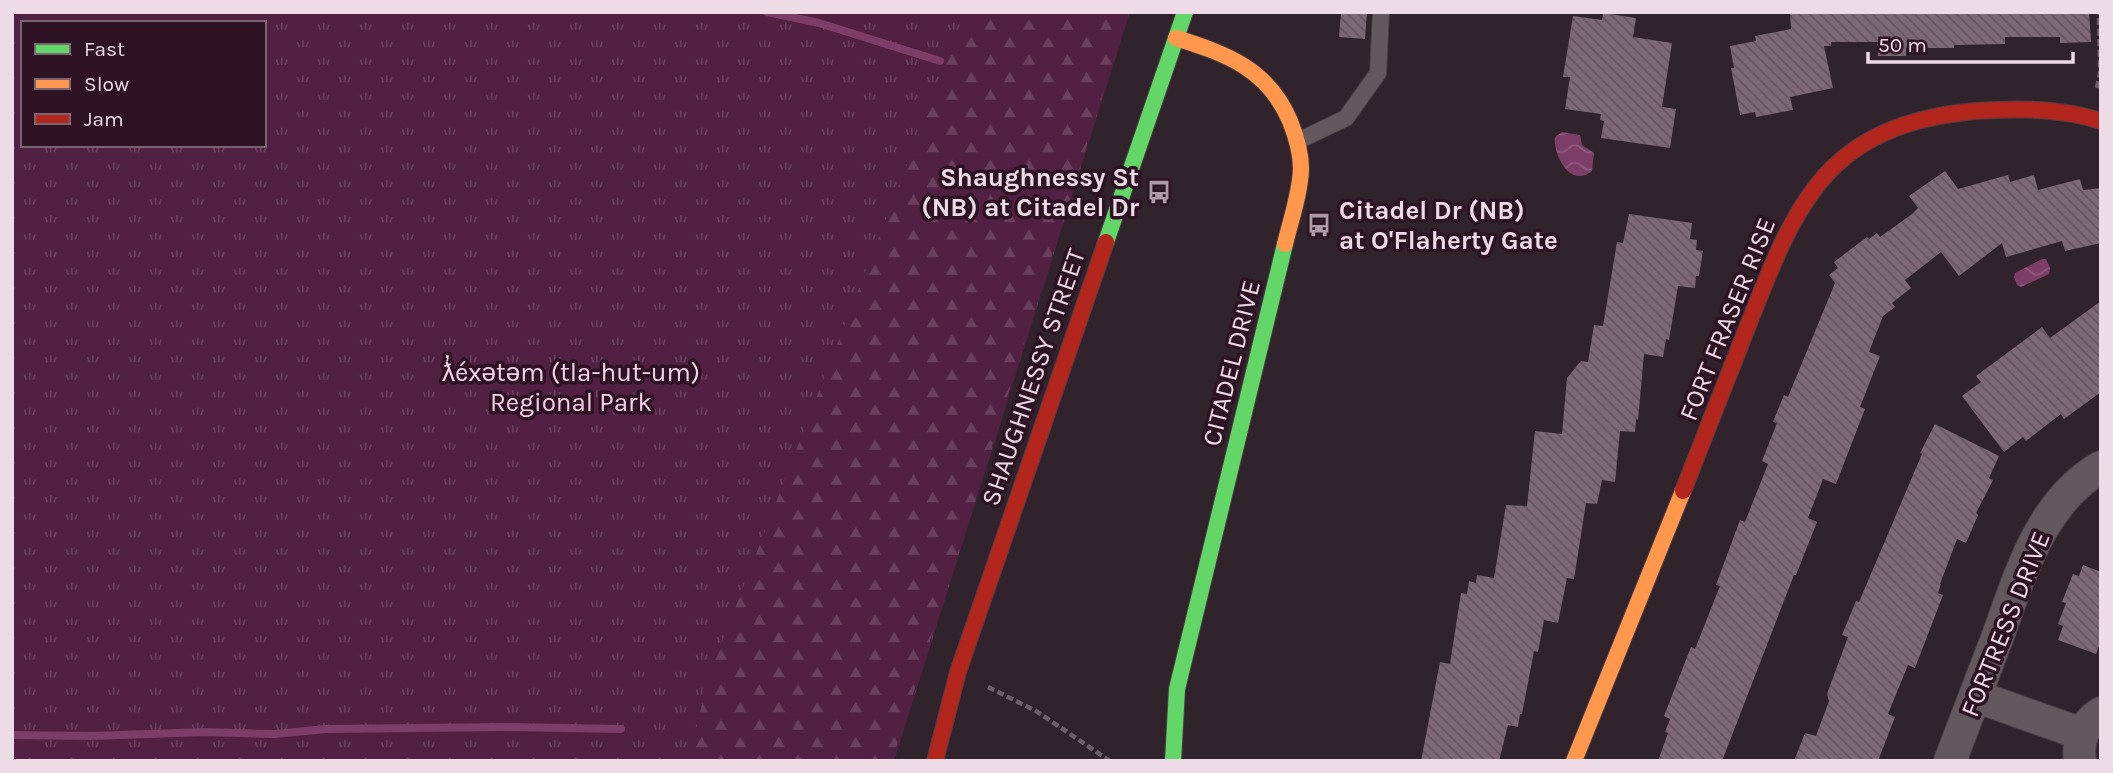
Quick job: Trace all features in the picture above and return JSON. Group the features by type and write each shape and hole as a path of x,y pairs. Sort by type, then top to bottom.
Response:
{"street":[{"name":"SHAUGHNESSY STREET","path":"935,761 958,672 1185,12"},
{"name":"CITADEL DRIVE","path":"1173,761 1177,689 1298,192 1301,166 1298,141 1290,119 1257,74 1214,51 1176,38"},
{"name":"FORT FRASER RISE","path":"1574,761 1786,234 1806,199 1826,173 1882,132 1942,114 2034,109 2061,111 2101,121"},
{"name":"FORTRESS DRIVE","path":"1950,761 2025,564 2040,532 2070,491 2101,467"},
{"path":"1975,696 2088,736"}],"lane":[{"path":"1298,141 1346,118 1378,73 1381,12"}],"path":[{"path":"2095,95 2100,73 2099,12"},
{"path":"988,687 1036,711 1110,761"}],"green space":[{"name":"ƛ̓éxətəm (tla-hut-um) Regional Park","path":"12,12 1130,12 894,761 12,761"},
{"path":"966,12 1129,12 892,761 689,761 708,678"}],"water":[{"path":"1562,132 1580,135 1582,145 1594,153 1592,171 1577,176 1564,168 1555,144 1555,137"},
{"path":"2046,259 2050,268 2049,274 2021,287 2017,285 2015,273"}],"building":[{"path":"1341,12 1367,12 1365,39 1339,37"},
{"path":"1790,12 2089,12 2091,42 2060,43 2060,37 2005,37 2005,44 1906,48 1906,56 1878,56 1877,42 1831,42 1831,46 1824,46 1833,88 1790,97 1793,110 1756,117 1755,112 1740,115 1731,68 1734,68 1730,46 1756,41 1755,36 1791,29"},
{"path":"1603,13 1636,18 1633,37 1672,43 1662,107 1676,109 1670,148 1601,138 1604,121 1600,120 1601,114 1565,109 1570,77 1563,77 1573,16 1602,20"},
{"path":"1945,171 1958,189 2008,175 2010,182 2034,175 2038,190 2080,179 2083,190 2101,188 2101,243 2065,251 2062,241 2006,257 2002,243 1959,276 1941,252 1905,280 1911,288 1892,303 1895,307 1883,316 1869,352 1880,356 1860,407 1865,409 1836,484 1823,479 1808,518 1817,522 1722,761 1658,761 1670,719 1664,716 1691,647 1695,649 1720,586 1716,585 1740,520 1745,522 1768,464 1762,461 1777,423 1773,422 1784,395 1788,397 1835,283 1829,275 1838,268 1834,262 1867,237 1869,239 1877,233 1880,237 1912,214 1918,208 1909,196"},
{"path":"1629,214 1692,223 1690,239 1697,240 1696,250 1703,251 1695,288 1678,286 1669,340 1666,339 1663,357 1644,354 1635,432 1620,431 1615,482 1602,480 1597,504 1586,503 1574,579 1567,578 1558,623 1544,620 1538,652 1534,651 1518,727 1508,725 1499,761 1421,761 1440,662 1450,664 1461,593 1467,594 1469,581 1476,583 1477,575 1494,578 1506,505 1527,506 1535,431 1562,434 1567,378 1581,361 1588,362 1594,325 1603,326 1617,242 1623,243"},
{"path":"2101,301 2101,392 2064,419 2061,414 2026,441 2023,437 2004,452 1962,396 1981,382 1976,376 2042,327 2050,338"},
{"path":"1935,424 1999,456 1989,478 1993,480 1976,513 1978,515 1966,543 1957,539 1940,584 1938,593 1943,595 1915,668 1908,665 1888,714 1895,717 1878,761 1794,761 1805,733 1816,736 1829,701 1827,694 1848,637 1842,635 1856,601 1859,602 1922,454 1920,453"},
{"path":"2083,565 2101,572 2101,641 2096,654 2058,640 2063,626 2058,624 2066,603 2062,602 2073,574 2079,576"}],"waterway":[{"path":"767,12 819,23 940,61"},
{"path":"12,735 92,736 204,732 275,734 326,729 506,727 621,729"}],"traffic: fast":[{"path":"1106,242 1185,12"},
{"path":"1173,761 1177,689 1285,244"}],"traffic: slow":[{"path":"1176,38 1212,50 1244,66 1258,76 1281,103 1296,139 1301,169 1285,244"},
{"path":"1574,761 1683,491"}],"traffic: jam":[{"path":"1683,491 1766,279 1784,240 1803,206 1825,176 1852,152 1884,133 1925,119 1975,111 2038,110 2101,121"},
{"path":"935,761 958,672 1106,242"}],"place":[{"name":"Shaughnessy St (NB) at Citadel Dr","path":"1159,192"},
{"name":"Citadel Dr (NB) at O'Flaherty Gate","path":"1319,225"}]}
